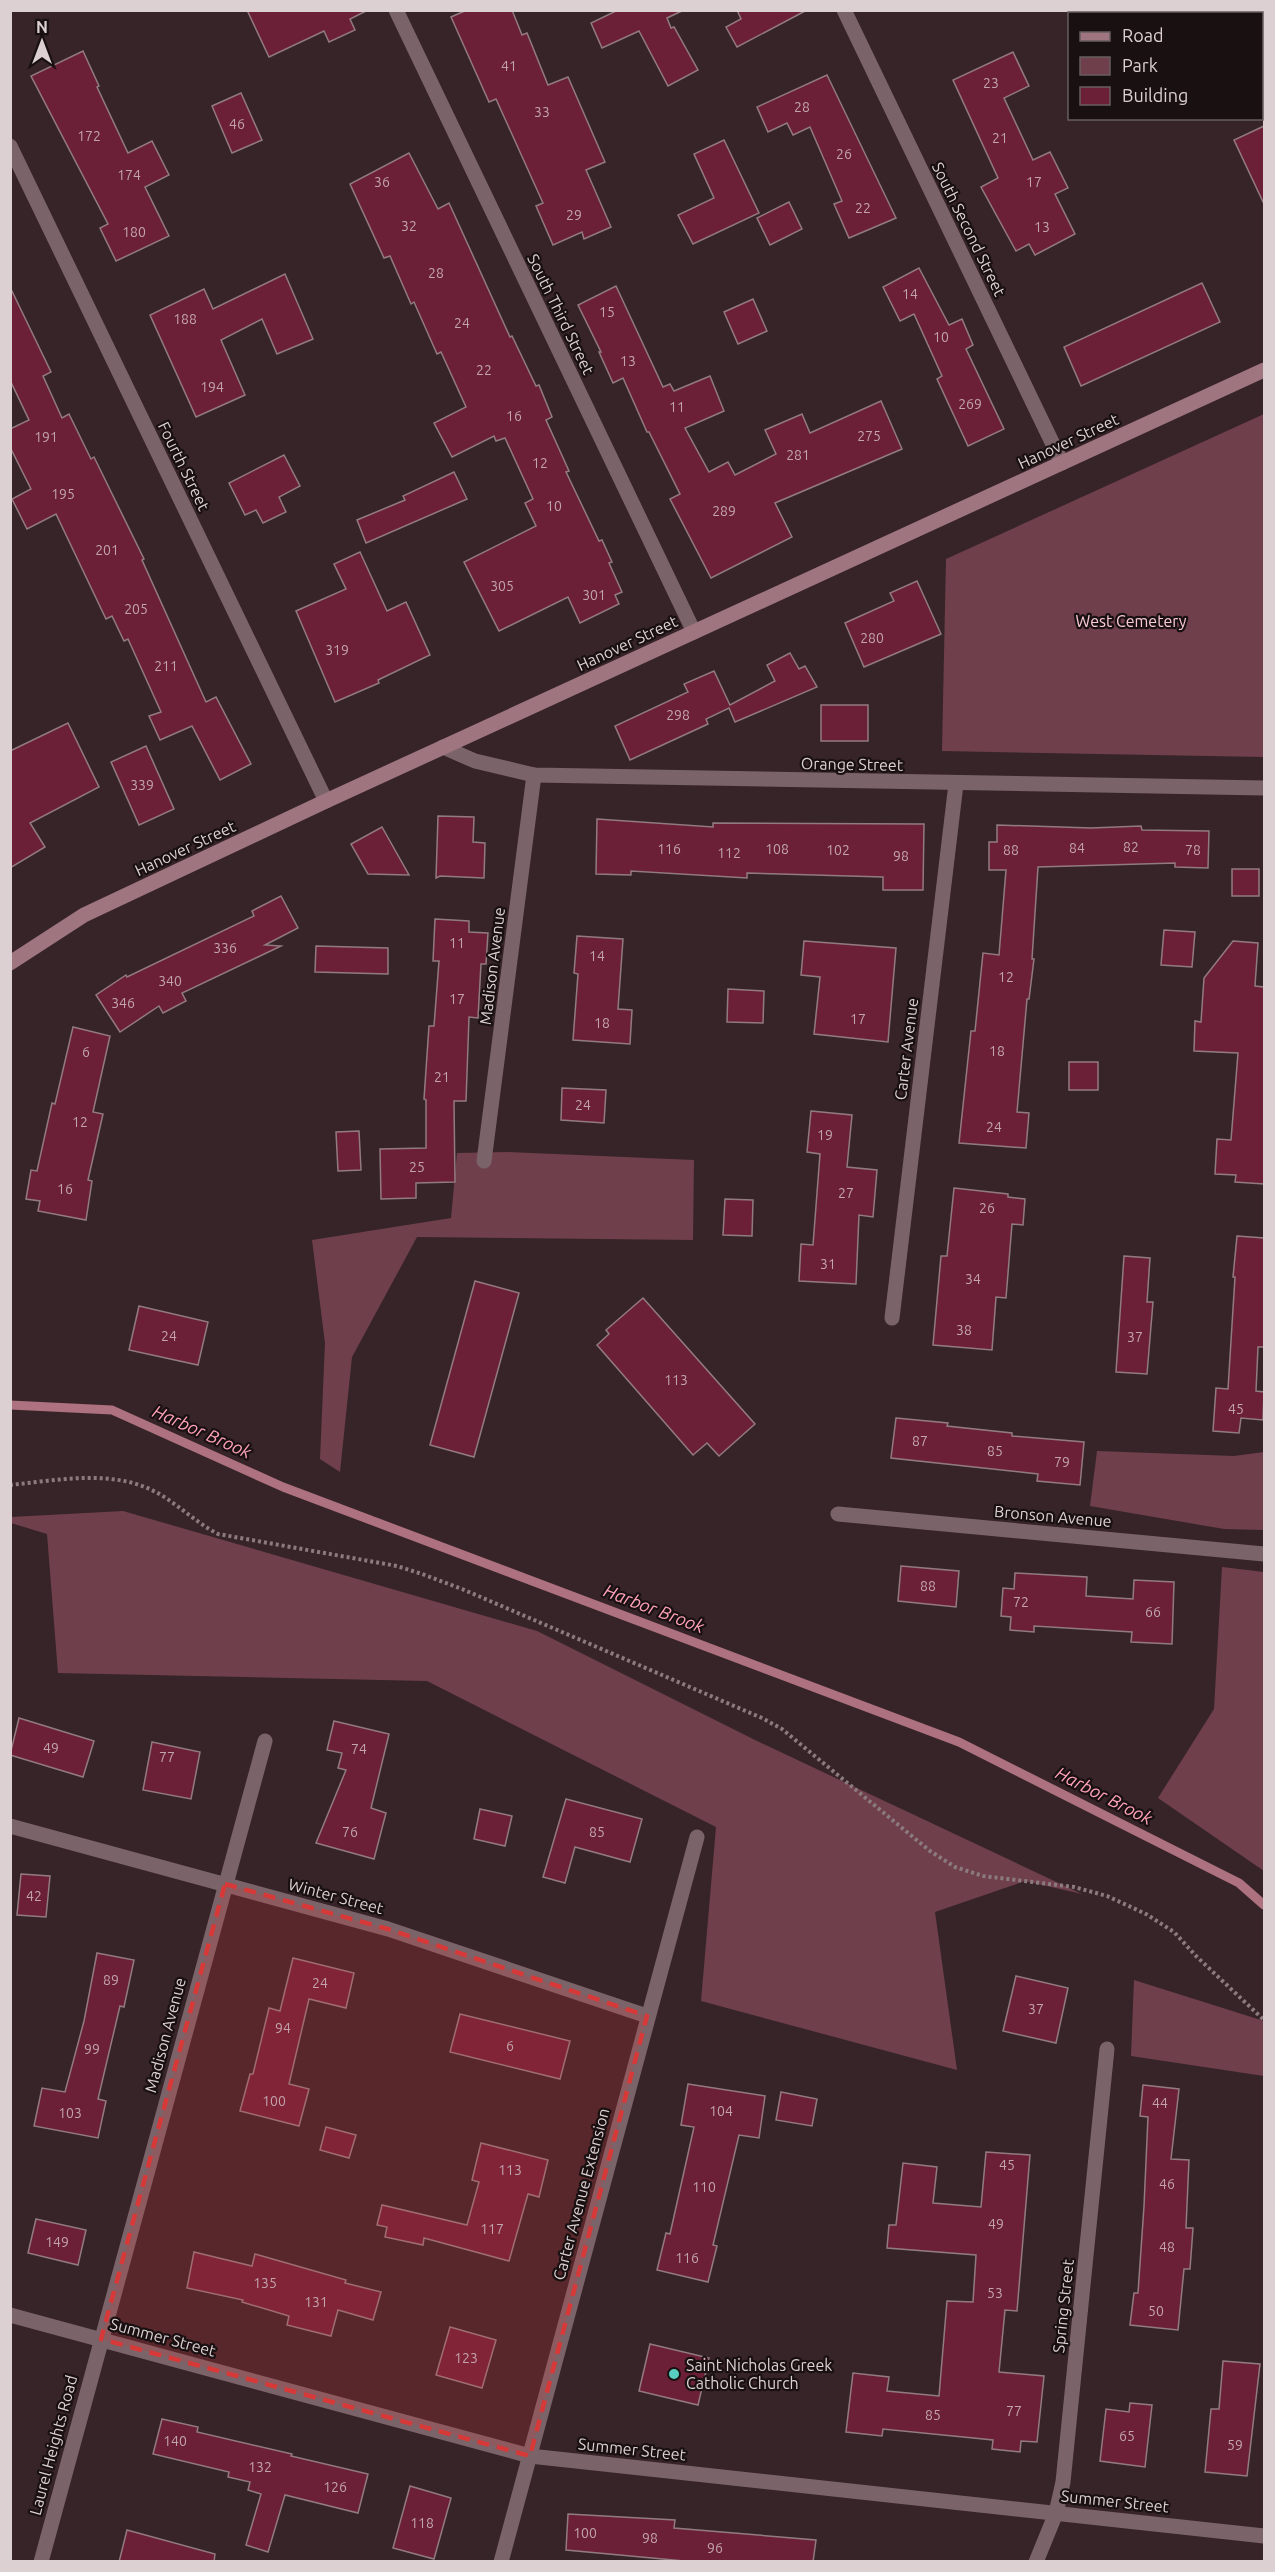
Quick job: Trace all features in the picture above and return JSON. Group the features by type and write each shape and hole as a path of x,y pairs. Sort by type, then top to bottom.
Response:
{"main road":[{"name":"Hanover Street","path":"10,963 84,915 442,747 1264,370"}],"street":[{"name":"South Third Street","path":"396,10 694,632"},
{"name":"South Second Street","path":"844,10 1062,463"},
{"name":"Fourth Street","path":"10,146 326,801"},
{"name":"Orange Street","path":"442,747 475,761 534,775 1264,789"},
{"name":"Madison Avenue","path":"484,1161 534,775"},
{"name":"Carter Avenue","path":"892,1318 956,784"},
{"name":"Bronson Avenue","path":"838,1514 1264,1554"},
{"name":"Madison Avenue","path":"101,2339 265,1741"},
{"name":"Winter Street","path":"10,1826 388,1929 647,2016"},
{"name":"Carter Avenue Extension","path":"501,2562 697,1837"},
{"name":"Spring Street","path":"1035,2562 1056,2513 1063,2482 1107,2049"},
{"name":"Summer Street","path":"10,2314 530,2456 1264,2536"},
{"name":"Laurel Heights Road","path":"41,2562 101,2339"}],"path":[{"path":"10,1485 84,1478 115,1480 143,1486 218,1534 397,1566 473,1594 762,1718 782,1729 930,1851 955,1867 983,1876 1074,1887 1107,1896 1146,1914 1174,1932 1264,2020"}],"highlighted area":[{"path":"225,1884 388,1929 647,2016 530,2456 101,2339"}],"green space":[{"name":"West Cemetery","path":"1264,414 1264,757 942,751 946,559"},
{"path":"508,1152 694,1160 693,1240 417,1237 352,1357 340,1472 320,1459 325,1343 312,1240 451,1218 457,1153"},
{"path":"1097,1451 1234,1456 1264,1452 1264,1530 1224,1529 1090,1506"},
{"path":"123,1511 537,1631 757,1741 1082,1894 1025,1881 935,1912 957,2070 701,2001 716,1827 427,1681 58,1673 47,1534 11,1523 11,1517"},
{"path":"1222,1567 1264,1572 1264,1871 1158,1798 1214,1709"},
{"path":"1134,1980 1264,2021 1264,2076 1131,2056"}],"building":[{"path":"247,10 368,10 350,19 355,30 329,42 324,31 269,57"},
{"path":"467,10 512,10 522,35 527,33 548,85 568,77 605,162 586,170 611,227 584,239 582,232 553,245 536,206 543,203 496,99 489,102 451,17"},
{"path":"618,10 684,10 667,18 698,70 668,86 639,31 602,48 591,23"},
{"path":"737,10 807,10 737,47 726,27 741,19"},
{"path":"83,51 128,153 152,141 169,175 145,187 169,236 116,261 100,228 108,224 31,76"},
{"path":"1013,52 1029,86 1004,98 1033,160 1050,152 1068,188 1055,194 1075,234 1035,255 1029,244 1016,251 981,187 998,178 953,80"},
{"path":"827,75 896,218 849,238 834,204 842,201 810,127 793,135 787,123 768,132 757,107"},
{"path":"241,93 262,140 232,153 212,106"},
{"path":"1264,126 1264,204 1234,140"},
{"path":"724,140 759,213 693,244 678,215 714,198 694,154"},
{"path":"409,153 438,209 449,203 510,337 512,336 536,386 539,385 552,417 546,420 569,471 566,472 599,541 602,540 612,562 609,563 622,592 615,595 619,604 580,623 568,597 499,631 464,562 536,526 525,503 533,499 505,438 496,441 494,436 452,457 434,423 466,407 441,352 437,354 414,302 411,304 390,256 384,258 350,184"},
{"path":"789,202 802,229 770,245 757,218"},
{"path":"919,268 949,325 962,319 973,345 966,349 1004,429 968,446 937,379 942,376 914,314 900,321 883,287"},
{"path":"285,274 313,339 277,354 262,319 221,340 245,395 196,417 150,315 204,289 213,309"},
{"path":"1202,283 1220,322 1081,386 1064,347"},
{"path":"616,286 663,387 670,384 674,391 710,376 724,411 685,428 709,472 728,462 735,475 776,454 765,430 802,414 810,433 881,401 902,449 775,503 792,537 711,578 670,499 680,494 647,432 623,378 613,383 578,305"},
{"path":"10,287 51,372 43,376 62,418 69,414 91,459 94,457 144,559 142,560 206,702 216,697 251,764 220,780 192,726 160,740 149,716 161,712 128,639 124,641 112,616 106,619 56,514 27,529 12,499 31,489 10,447 10,429 29,420 10,380"},
{"path":"753,299 767,331 738,344 724,312"},
{"path":"284,455 300,486 279,497 286,512 263,523 256,510 245,515 229,483"},
{"path":"454,472 467,499 366,543 357,520 405,500 403,496"},
{"path":"360,552 387,611 406,602 430,655 378,680 379,683 335,702 296,611 346,589 334,564"},
{"path":"917,581 941,634 864,667 845,623 894,601 890,593"},
{"path":"790,653 799,669 805,666 817,687 735,722 729,708 706,719 708,724 630,760 615,726 688,692 684,684 714,671 730,705 775,681 767,665"},
{"path":"821,705 868,705 868,741 821,741"},
{"path":"68,723 99,787 30,823 45,847 10,868 10,751"},
{"path":"146,746 174,809 139,825 111,762"},
{"path":"438,816 474,817 473,842 485,843 484,878 440,876 436,878"},
{"path":"597,819 713,827 713,823 924,824 923,890 883,890 883,877 747,873 747,878 631,871 631,875 596,874"},
{"path":"997,825 1091,828 1141,826 1142,830 1209,831 1208,868 1175,867 1175,863 1038,867 1032,959 1034,959 1029,999 1027,999 1017,1112 1029,1113 1026,1148 959,1143 971,1031 975,1031 983,953 999,955 1006,870 989,870 989,842 997,842"},
{"path":"382,827 409,875 368,874 351,844"},
{"path":"1232,869 1259,869 1259,896 1232,896"},
{"path":"281,896 298,928 265,945 281,946 182,993 186,1001 163,1013 159,1006 120,1032 96,995 126,975 127,977 254,916 252,911"},
{"path":"435,919 469,921 469,932 488,933 486,964 481,964 478,1018 469,1017 466,1101 454,1101 455,1182 416,1183 416,1198 381,1199 380,1149 426,1148 426,1100 424,1099 429,1026 434,1026 439,961 433,961"},
{"path":"1164,930 1195,932 1192,967 1161,965"},
{"path":"577,936 623,939 618,1009 632,1010 630,1044 573,1040 578,974 574,973"},
{"path":"804,941 896,948 888,1042 814,1034 820,977 801,975"},
{"path":"1233,941 1258,943 1255,986 1264,987 1264,1184 1235,1182 1236,1175 1215,1174 1217,1139 1231,1140 1238,1053 1194,1051 1195,1021 1201,1022 1204,978"},
{"path":"316,946 388,948 388,974 315,972"},
{"path":"728,989 764,991 763,1023 727,1022"},
{"path":"73,1027 110,1036 93,1112 103,1114 88,1180 92,1181 86,1220 38,1211 40,1201 26,1199 31,1170 37,1171 52,1103 55,1104"},
{"path":"1069,1062 1098,1062 1098,1090 1069,1090"},
{"path":"562,1088 606,1090 604,1123 561,1120"},
{"path":"811,1111 852,1115 847,1167 877,1170 873,1217 859,1215 856,1284 799,1281 801,1244 813,1245 820,1154 807,1152"},
{"path":"359,1131 361,1170 338,1171 336,1132"},
{"path":"954,1188 1008,1194 1008,1197 1025,1199 1023,1225 1012,1224 1006,1298 996,1297 992,1350 933,1345 941,1256 947,1256"},
{"path":"725,1199 753,1200 752,1236 723,1235"},
{"path":"1237,1236 1264,1238 1264,1347 1258,1347 1256,1391 1264,1392 1263,1420 1241,1418 1239,1433 1213,1431 1216,1388 1228,1389"},
{"path":"1124,1256 1150,1258 1147,1302 1153,1302 1147,1374 1116,1372"},
{"path":"475,1281 519,1293 474,1457 430,1445"},
{"path":"643,1298 755,1424 719,1456 707,1443 693,1455 597,1345 609,1334 606,1330"},
{"path":"139,1306 208,1322 198,1365 129,1350"},
{"path":"896,1418 948,1423 947,1426 1012,1433 1012,1436 1084,1442 1080,1485 1037,1481 1038,1474 891,1458"},
{"path":"901,1566 959,1571 956,1607 898,1601"},
{"path":"1015,1573 1087,1577 1086,1596 1133,1599 1134,1580 1174,1582 1172,1644 1131,1642 1132,1632 1034,1626 1034,1632 1010,1630 1011,1617 1001,1616 1003,1588 1014,1589"},
{"path":"19,1718 94,1741 83,1777 10,1755"},
{"path":"334,1721 389,1734 371,1808 386,1813 374,1859 316,1843 346,1770 338,1768 342,1753 327,1750"},
{"path":"152,1742 200,1752 191,1799 143,1790"},
{"path":"566,1799 642,1819 630,1862 575,1847 565,1883 543,1877"},
{"path":"480,1809 512,1816 505,1846 474,1839"},
{"path":"21,1874 50,1876 46,1917 17,1915"},
{"path":"97,1953 134,1960 124,2007 120,2006 98,2099 106,2101 98,2138 34,2126 42,2088 65,2092 84,2021"},
{"path":"293,1958 354,1973 346,2008 309,1999 289,2084 309,2089 299,2126 240,2111 250,2074 253,2074 269,2008 280,2011"},
{"path":"1016,1976 1068,1988 1056,2043 1003,2031"},
{"path":"460,2014 570,2041 560,2079 450,2052"},
{"path":"688,2084 765,2096 759,2138 739,2135 713,2245 717,2246 708,2282 657,2270 666,2233 670,2234 694,2127 681,2125"},
{"path":"1143,2085 1179,2089 1171,2159 1189,2160 1186,2228 1193,2228 1190,2269 1184,2269 1178,2330 1130,2325 1134,2293 1138,2293 1144,2206 1148,2117 1140,2116"},
{"path":"781,2092 817,2099 812,2126 776,2120"},
{"path":"326,2127 356,2135 349,2158 320,2150"},
{"path":"481,2143 548,2160 539,2197 528,2194 509,2261 424,2238 423,2245 385,2237 387,2227 377,2225 382,2205 467,2225 479,2182 472,2180"},
{"path":"986,2152 1030,2155 1017,2311 1005,2310 999,2372 1044,2376 1037,2442 1021,2441 1020,2452 992,2449 993,2440 883,2429 882,2436 846,2432 853,2373 889,2377 887,2391 939,2396 947,2301 973,2302 976,2255 887,2248 889,2225 896,2225 903,2163 937,2167 933,2203 981,2207"},
{"path":"36,2219 86,2230 78,2265 28,2253"},
{"path":"194,2252 252,2266 255,2254 381,2292 373,2320 338,2310 331,2336 287,2325 289,2316 242,2302 243,2300 187,2288"},
{"path":"450,2327 496,2340 482,2388 436,2375"},
{"name":"Saint Nicholas Greek Catholic Church","path":"650,2344 709,2358 698,2405 639,2391"},
{"path":"1223,2361 1260,2364 1247,2476 1205,2472 1211,2409 1219,2409"},
{"path":"1130,2403 1152,2405 1145,2467 1100,2461 1106,2409 1129,2412"},
{"path":"162,2419 198,2427 197,2432 368,2474 358,2513 285,2495 268,2552 246,2545 261,2494 248,2490 250,2482 228,2477 229,2472 153,2454"},
{"path":"410,2486 451,2498 434,2559 393,2548"},
{"path":"568,2514 675,2520 674,2528 816,2540 813,2562 695,2562 566,2550"},
{"path":"127,2530 215,2554 214,2562 119,2562"}],"waterway":[{"name":"Harbor Brook","path":"10,1405 112,1410 283,1487 959,1742 1239,1883 1264,1905"}],"place":[{"name":"Saint Nicholas Greek Catholic Church","path":"674,2374"}]}
